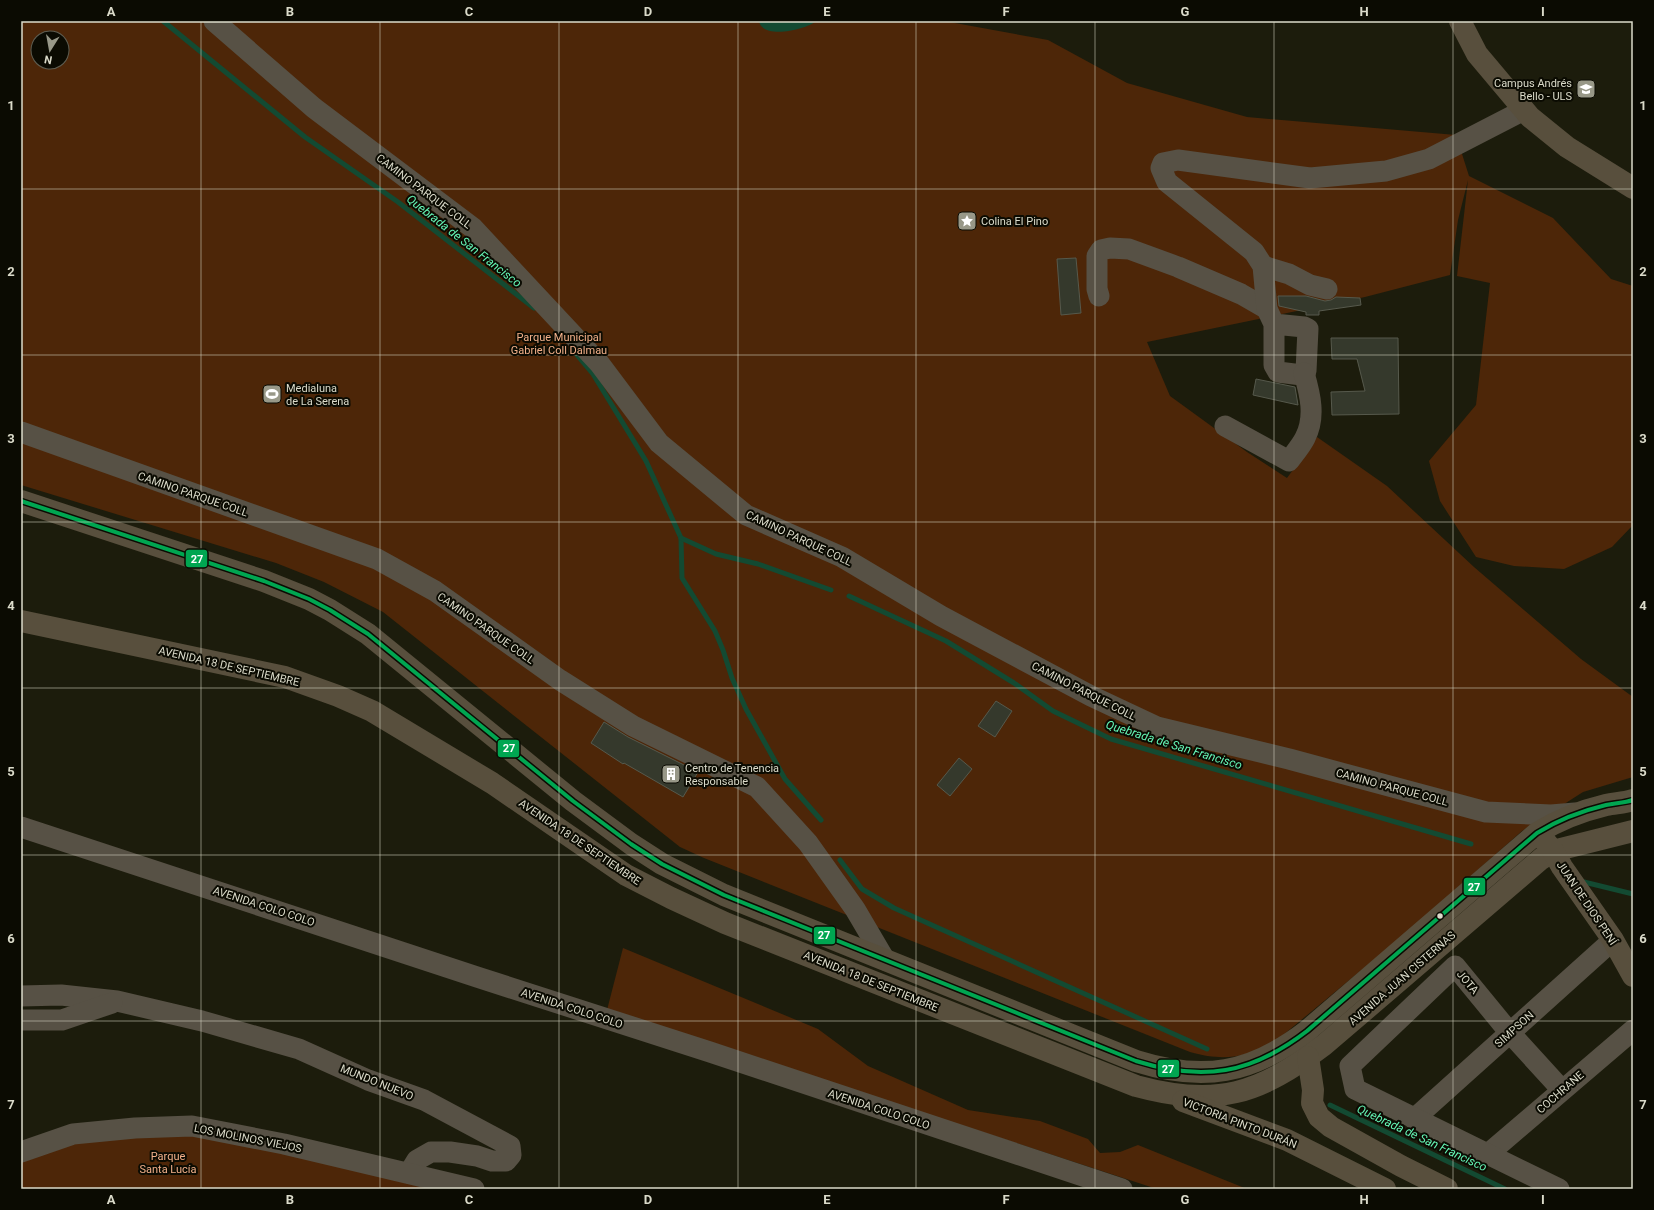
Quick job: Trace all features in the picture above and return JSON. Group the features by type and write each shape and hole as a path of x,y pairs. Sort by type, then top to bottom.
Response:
{"main road":[{"path":"1460,21 1477,54 1530,117 1567,147 1633,188"},
{"path":"21,501 264,581 330,610 368,634 573,801 646,854 679,873 724,895 885,960"},
{"name":"AVENIDA 18 DE SEPTIEMBRE","path":"21,621 285,677 372,710 492,783 626,875 682,904 1063,1058 1136,1086 1159,1092"},
{"name":"AVENIDA JUAN CISTERNAS","path":"885,960 1136,1061 1175,1071 1196,1073 1222,1071 1263,1059 1307,1031 1537,833 1553,823 1576,813 1633,800"},
{"name":"AVENIDA JUAN CISTERNAS","path":"1159,1092 1176,1096 1205,1097 1242,1091 1277,1077 1324,1045 1527,869 1553,851 1633,831"},
{"name":"JUAN DE DIOS PENÍ","path":"1537,833 1553,851 1562,867 1613,940 1633,976"},
{"path":"1308,1057 1313,1090 1312,1103 1319,1117 1330,1127 1401,1166 1447,1189"},
{"name":"VICTORIA PINTO DURÁN","path":"1159,1092 1287,1140 1385,1189"},
{"path":"1287,1140 1401,1166"}],"street":[{"name":"CAMINO PARQUE COLL","path":"214,21 314,108 473,228 599,363 659,443 746,515 842,557 962,627 1090,696 1157,727 1289,759 1486,812 1551,815 1576,813"},
{"path":"1304,373 1302,375 1278,372 1274,365 1270,317 1262,266 1254,252 1167,182 1161,168 1163,163 1178,160 1310,178 1386,171 1429,159 1524,110"},
{"path":"1099,296 1097,289 1097,256 1101,250 1110,248 1128,249 1178,267 1242,294 1270,317 1308,329 1306,371 1304,373 1311,396 1312,414 1306,437 1289,461 1225,426"},
{"path":"1262,266 1289,274 1310,285 1327,289"},
{"name":"CAMINO PARQUE COLL","path":"21,432 377,559 435,591 560,680 633,726 757,787 808,843 855,909 885,960"},
{"name":"AVENIDA COLO COLO","path":"21,827 477,977 717,1054 1122,1189"},
{"name":"SIMPSON","path":"1414,1119 1613,940"},
{"name":"JOTA","path":"1414,1119 1355,1090 1350,1066 1455,966 1510,1033 1562,1090"},
{"name":"MUNDO NUEVO","path":"21,996 60,995 117,1001 202,1021 299,1049 368,1080 424,1100 510,1146 511,1155 506,1161 492,1161 477,1156 450,1152 431,1152 417,1160 409,1173"},
{"path":"21,1020 62,1020 117,1001"},
{"name":"COCHRANE","path":"1488,1154 1633,1030"},
{"path":"1414,1119 1559,1189"},
{"name":"LOS MOLINOS VIEJOS","path":"21,1152 74,1134 135,1128 192,1126 284,1144 474,1189"}],"green space":[{"name":"Parque Municipal Gabriel Coll Dalmau","path":"21,21 944,21 1048,40 1127,83 1247,117 1456,135 1469,176 1553,218 1611,279 1633,286 1633,525 1612,547 1564,569 1514,566 1476,557 1440,501 1429,461 1476,405 1490,283 1457,276 1468,180 1458,220 1450,275 1365,297 1147,342 1170,396 1247,452 1287,478 1317,437 1387,486 1474,567 1581,659 1633,697 1633,777 1583,792 1522,831 1405,934 1271,1045 1250,1053 1231,1057 1212,1057 1190,1052 704,858 680,847 383,612 324,582 276,563 21,485"},
{"path":"623,948 818,1029 868,1066 968,1110 1040,1121 1088,1139 1100,1153 1120,1152 1138,1145 1247,1189 1157,1189 607,1010"},
{"name":"Parque Santa Lucía","path":"191,1135 282,1153 432,1189 21,1189 21,1162 75,1143 136,1137"}],"shaded area":[{"path":"759,21 816,21 794,30 776,32 762,27"}],"building":[{"path":"1076,258 1081,313 1061,315 1057,259"},
{"path":"1278,296 1306,296 1325,301 1336,297 1360,298 1361,305 1319,311 1319,315 1306,315 1306,312 1279,306"},
{"path":"1331,338 1398,338 1399,414 1332,415 1331,392 1365,391 1357,359 1332,359"},
{"path":"1256,379 1295,387 1298,405 1253,395"},
{"path":"996,701 1012,711 995,737 978,726"},
{"path":"604,722 628,737 698,772 683,797 624,763 623,764 591,743"},
{"path":"959,758 972,769 950,796 937,785"}],"waterway":[{"name":"Quebrada de San Francisco","path":"163,21 305,137 398,202 534,308"},
{"name":"Quebrada de San Francisco","path":"577,355 593,374 646,461 681,538 682,578 715,631 732,678 746,709 785,779 821,820"},
{"name":"Quebrada de San Francisco","path":"681,538 716,554 758,564 831,590"},
{"name":"Quebrada de San Francisco","path":"849,596 946,641 1014,683 1053,711 1111,739 1471,844"},
{"name":"Quebrada de San Francisco","path":"840,860 862,889 894,908 1207,1049"},
{"name":"Quebrada de San Francisco","path":"1584,882 1633,894"},
{"name":"Quebrada de San Francisco","path":"1330,1105 1505,1189"}],"transit line":[{"name":"27","path":"21,501 264,581 309,599 330,610 368,634 573,801 631,844 662,864 724,895 1136,1061 1160,1068 1205,1072 1226,1070 1246,1065 1266,1057 1307,1031 1537,833 1561,820 1579,813 1606,805 1633,800"}],"place":[{"name":"Campus Andrés Bello - ULS","path":"1586,89"},
{"name":"Colina El Pino","path":"967,221"},
{"name":"Medialuna de La Serena","path":"272,394"},
{"name":"Centro de Tenencia Responsable","path":"671,774"}]}
